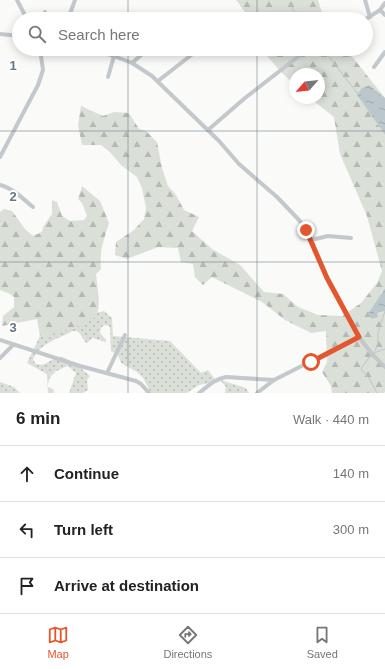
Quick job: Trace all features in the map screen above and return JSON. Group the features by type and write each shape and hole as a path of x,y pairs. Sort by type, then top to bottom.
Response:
{"street":[{"path":"17,0 23,12"},
{"path":"71,12 75,0"},
{"path":"365,0 369,12"},
{"path":"373,15 380,10 385,3"},
{"path":"380,10 385,15"},
{"path":"0,34 12,35"},
{"path":"374,67 385,52"},
{"path":"0,156 38,85 43,70 41,56"},
{"path":"108,77 114,56 141,68 158,81 208,130 239,164 277,197 299,220 306,230 327,278 359,337 372,354 385,367"},
{"path":"132,63 140,56"},
{"path":"158,81 190,56"},
{"path":"208,130 245,98 299,56"},
{"path":"0,185 14,191 33,207"},
{"path":"311,240 328,236 351,238"},
{"path":"107,373 125,335"},
{"path":"257,393 274,380 359,337"},
{"path":"0,340 80,366 136,381 149,393"},
{"path":"0,358 13,345"},
{"path":"199,393 219,378 226,377 274,380"}],"green space":[{"path":"236,0 318,0 322,12 245,12"},
{"path":"267,56 352,56 385,98 357,95 385,135 385,288 381,293 377,313 385,311 384,393 332,393 331,386 322,372 327,362 326,331 311,333 285,320 262,302 212,277 203,285 195,277 193,264 181,262 178,248 158,247 127,259 115,255 116,242 134,230 144,219 146,208 142,188 137,177 121,165 110,152 101,145 82,145 78,125 81,106 103,116 114,112 129,113 139,129 146,131 157,142 162,168 168,186 176,195 184,210 199,217 192,231 212,249 240,265 264,292 283,294 298,307 318,315 342,316 361,303 377,283 382,271 367,216 340,154 334,117 318,104 325,104 325,68 289,68 289,79"},
{"path":"82,186 100,201 109,223 101,251 101,269 96,274 99,300 97,314 87,322 80,325 40,336 37,319 2,326 3,316 14,307 14,297 0,290 0,212 4,209 12,211 25,229 33,236 42,232 43,227 52,214 52,200 57,202 62,216 70,221 84,220 87,216 82,203 78,199"},
{"path":"104,311 112,318 113,336 170,341 201,373 208,370 214,378 246,388 249,393 225,393 226,387 221,381 199,385 187,393 151,393 143,378 137,372 121,363 118,355 111,351 110,328 109,326 104,325 101,328 100,333 106,340 105,345 105,342 93,338 87,343 79,333 73,331 50,342 36,354 33,360 36,364 43,364 55,358 61,357 75,364 90,376 87,380 88,390 83,393 69,393 76,373 68,366 57,371 51,376 48,387 53,389 54,393 48,393 47,374 27,363 40,336 75,327 94,318 97,313"},
{"path":"0,382 14,387 20,393 0,393"}],"water":[{"path":"369,85 385,98 385,135 357,95 362,88"},
{"path":"385,288 385,311 377,313 378,317 372,319 368,314"}],"waterway":[{"path":"290,4 294,12"},
{"path":"328,56 358,94"},
{"path":"375,351 378,343 378,333 385,311"},
{"path":"374,353 385,349"},
{"path":"370,356 361,369 369,378 377,393"}],"route":[{"path":"306,230 327,278 359,337 311,362"}]}
